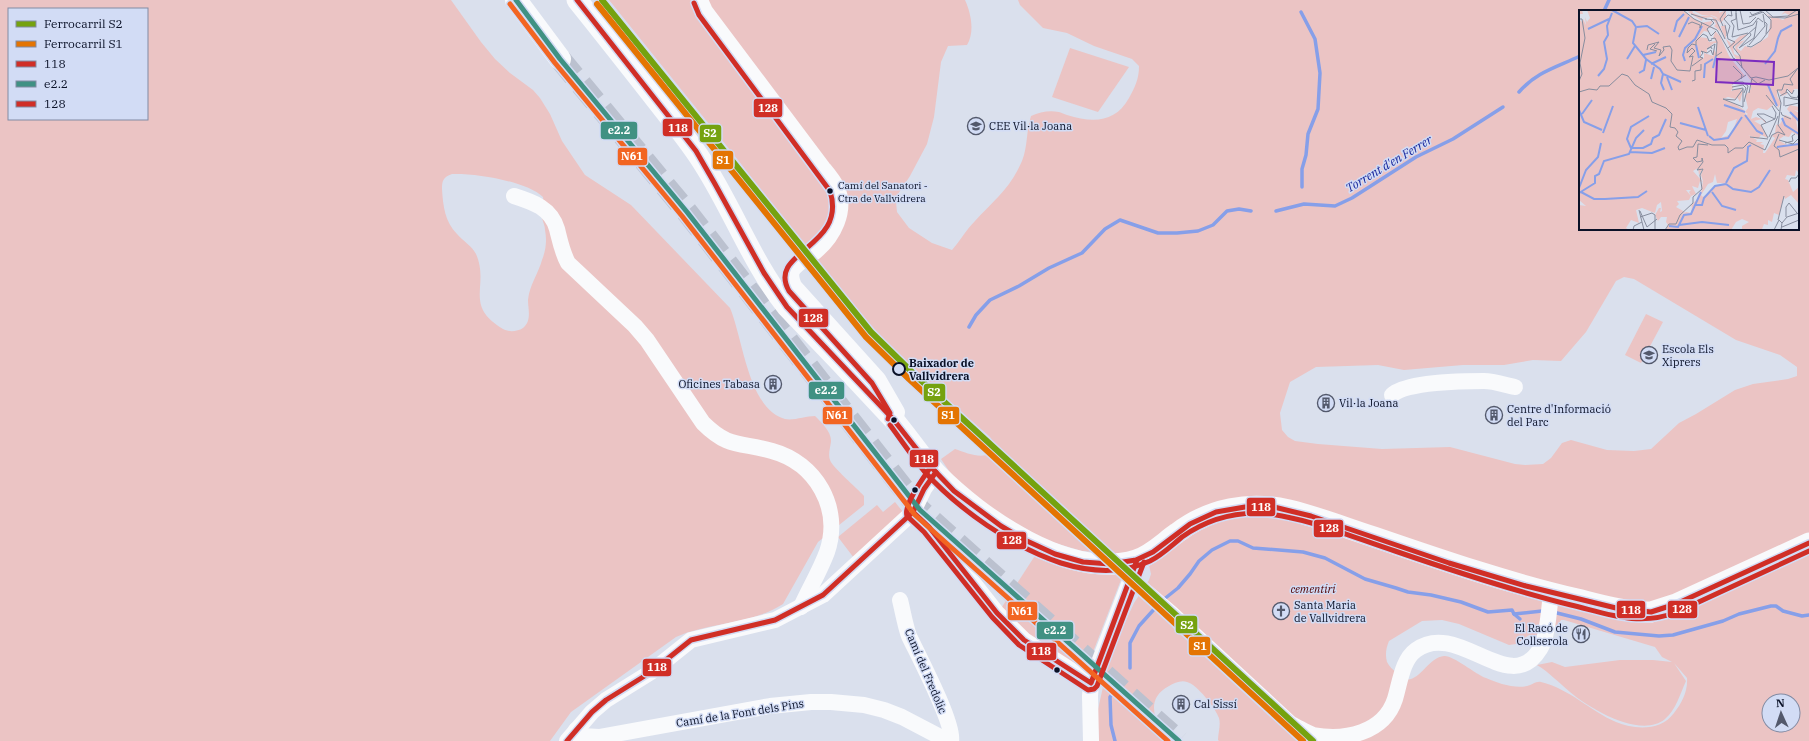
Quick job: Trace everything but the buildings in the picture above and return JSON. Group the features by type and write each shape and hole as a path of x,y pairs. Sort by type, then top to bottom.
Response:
{"highway":[{"path":"516,0 560,59"}],"main road":[{"path":"577,0 649,90 704,164 753,256 776,293 787,307 894,421 936,472 981,513 1021,538 1068,558 1084,562 1111,564 1137,560 1154,551 1184,527 1204,515 1232,508 1268,506 1308,515 1492,576 1552,593 1631,611 1651,612 1676,604 1809,543"}],"street":[{"path":"700,0 705,11 819,161 838,189 840,211 836,226 829,239 795,267 791,276 794,286 878,379 897,412 894,421"},
{"path":"514,196 532,202 548,213 554,222 564,255 568,263 635,326 647,340 703,423 713,433 723,440 734,444 770,450 783,454 796,461 816,479 827,504 831,534 827,551 800,607"},
{"path":"1392,395 1406,387 1430,384 1486,381 1515,387"},
{"path":"571,736 592,712 606,700 651,672 691,640 775,620 823,595 914,512 924,489 936,472"},
{"path":"914,512 929,527 997,613 1024,640 1067,668 1091,689"},
{"path":"1091,741 1091,689 1099,662 1137,560"},
{"path":"1131,579 1172,614 1291,724 1312,734 1333,738 1356,736 1377,726 1388,714 1394,701 1402,674 1411,655 1416,650 1427,644 1440,643 1461,646 1504,666 1516,667 1527,662 1541,649 1552,593"},
{"name":"Camí del Fredolic","path":"900,600 909,634 943,710 953,735 952,741"},
{"name":"Camí de la Font dels Pins","path":"571,736 599,737 770,706 811,702 831,702 864,705 884,710 902,717 948,741"}],"green space":[{"path":"0,0 451,0 495,59 510,73 533,90 540,98 550,114 562,141 585,175 631,205 730,308 735,321 748,371 763,402 773,413 785,419 815,416 826,428 831,438 829,451 830,460 864,496 864,505 818,542 783,604 758,616 703,628 676,637 571,712 550,741 0,741","holes":["452,174 462,174 513,182 535,191 543,197 542,218 546,234 545,249 541,265 532,284 529,295 528,322 521,329 507,331 491,320 484,312 480,294 480,265 476,254 472,248 459,237 447,219 444,208 442,189 443,182 447,176"]},
{"name":"cementiri","path":"609,0 965,0 971,22 971,34 969,40 967,45 948,46 941,62 934,117 927,144 910,176 898,194 896,202 897,212 909,228 932,243 952,250 972,224 1007,187 1017,171 1024,155 1031,116 1041,112 1052,111 1077,118 1094,120 1102,119 1117,112 1123,106 1129,98 1137,79 1139,66 1132,59 1094,46 1067,33 1043,28 1020,5 1018,0 1809,0 1809,741 1219,741 1220,721 1214,709 1206,697 1196,687 1182,681 1169,686 1161,692 1156,698 1154,705 1156,720 1169,741 1099,741 1097,714 1110,655 1134,603 1149,580 1151,574 1149,565 1120,554 1082,551 1048,541 995,512 957,483 941,459 955,449 972,455 983,456 993,452 997,447 990,437 907,364 855,308 807,251 738,160","holes":["1624,277 1634,279 1736,340 1780,355 1797,367 1797,376 1788,379 1753,384 1735,390 1679,423 1651,449 1634,451 1607,450 1571,440 1562,443 1551,458 1543,464 1515,464 1450,447 1382,449 1318,444 1295,441 1288,437 1282,430 1280,413 1290,382 1316,367 1378,365 1404,370 1463,365 1504,365 1533,360 1561,361 1586,332 1616,281","1442,620 1459,624 1509,645 1516,644 1529,635 1549,635 1561,620 1564,620 1655,647 1662,657 1672,662 1653,660 1620,660 1565,667 1552,662 1537,665 1590,706 1630,724 1643,726 1655,724 1665,719 1672,711 1686,681 1674,663 1687,678 1684,697 1680,705 1669,719 1655,726 1639,727 1623,725 1616,722 1597,712 1571,695 1551,685 1541,682 1522,687 1501,684 1481,676 1448,656 1438,658 1415,677 1409,679 1403,678 1387,662 1386,654 1389,641 1422,621"]},
{"path":"1070,48 1129,67 1098,112 1052,97"},
{"path":"1646,314 1663,322 1641,363 1625,355"},
{"path":"895,502 903,512 854,558 838,537 877,505 883,512"},
{"path":"1036,554 1124,572 1088,665 1062,664 1000,610"}],"waterway":[{"name":"Torrent d'en Ferrer","path":"1604,10 1609,0"},
{"path":"1301,12 1315,39 1320,73 1318,109 1308,134 1306,155 1302,169 1302,187"},
{"name":"Torrent d'en Ferrer","path":"1519,92 1532,79 1579,56"},
{"name":"Torrent d'en Ferrer","path":"1276,211 1304,204 1335,206 1352,198 1416,157 1453,139 1503,107"},
{"name":"Torrent d'en Ferrer","path":"969,327 976,315 990,300 1019,286 1049,268 1082,253 1105,229 1120,220 1158,233 1177,233 1198,231 1213,225 1227,211 1239,209 1251,211"},
{"path":"1163,600 1178,588 1199,561 1212,550 1230,541 1238,541 1253,548 1303,552 1325,558 1365,579 1408,592 1431,595 1461,602 1488,612 1512,610 1514,614 1542,611"},
{"path":"1130,668 1130,643 1139,626 1157,606"},
{"path":"1553,612 1581,619 1615,632 1659,636 1673,635 1723,621 1739,614 1771,606 1776,606 1783,611 1802,616 1809,615"},
{"path":"1514,614 1520,619"},
{"path":"1113,693 1110,697 1111,725 1115,741"}],"tunnel":[{"path":"560,59 687,212 920,510 1179,741"}],"rail line":[{"name":"S2","path":"602,0 871,332 914,374 1313,741"},
{"name":"S1","path":"597,4 866,337 909,379 1303,741"}],"transit line":[{"name":"e2.2","path":"516,0 560,59 687,212 920,510 1179,741"},
{"name":"118","path":"577,0 696,151 764,273 787,307 893,419 930,466 954,491 1001,526 1027,541 1055,554 1083,562 1110,564 1136,560 1153,552 1190,524 1216,512 1245,507 1274,507 1311,516 1449,563 1526,586 1616,608 1651,612 1676,604 1809,543"},
{"name":"128","path":"694,3 699,15 830,191 832,210 828,225 819,237 788,267 785,278 789,291 872,383 890,413 888,419"},
{"name":"N61","path":"510,4 555,63 682,216 915,515 1168,741"},
{"name":"128","path":"890,425 924,471 969,513 1005,537 1042,556 1072,566 1095,570 1117,570 1150,561 1193,530 1217,519 1242,514 1269,514 1296,519 1325,527 1504,587 1611,615 1637,619 1663,616 1677,612 1809,551"},
{"name":"128","path":"930,468 911,498 908,505 907,516 924,532 992,617 1019,645 1088,690 1094,689 1097,686 1144,562"},
{"name":"118","path":"567,741 592,712 606,700 651,672 691,640 775,620 823,595 913,512 924,489 936,472"},
{"name":"118","path":"913,512 929,527 997,613 1024,640 1091,683 1137,560"}],"place":[{"name":"CEE Vil·la Joana","path":"976,126"},
{"name":"Camí del Sanatori - Ctra de Vallvidrera","path":"830,191"},
{"name":"Escola Els Xiprers","path":"1649,355"},
{"name":"Baixador de Vallvidrera","path":"899,369"},
{"name":"Oficines Tabasa","path":"773,384"},
{"name":"Vil·la Joana","path":"1326,403"},
{"name":"Centre d'Informació del Parc","path":"1494,415"},
{"name":"Santa Maria de Vallvidrera","path":"1281,611"},
{"name":"El Racó de Collserola","path":"1581,634"},
{"name":"Cal Sissí","path":"1181,704"}]}
